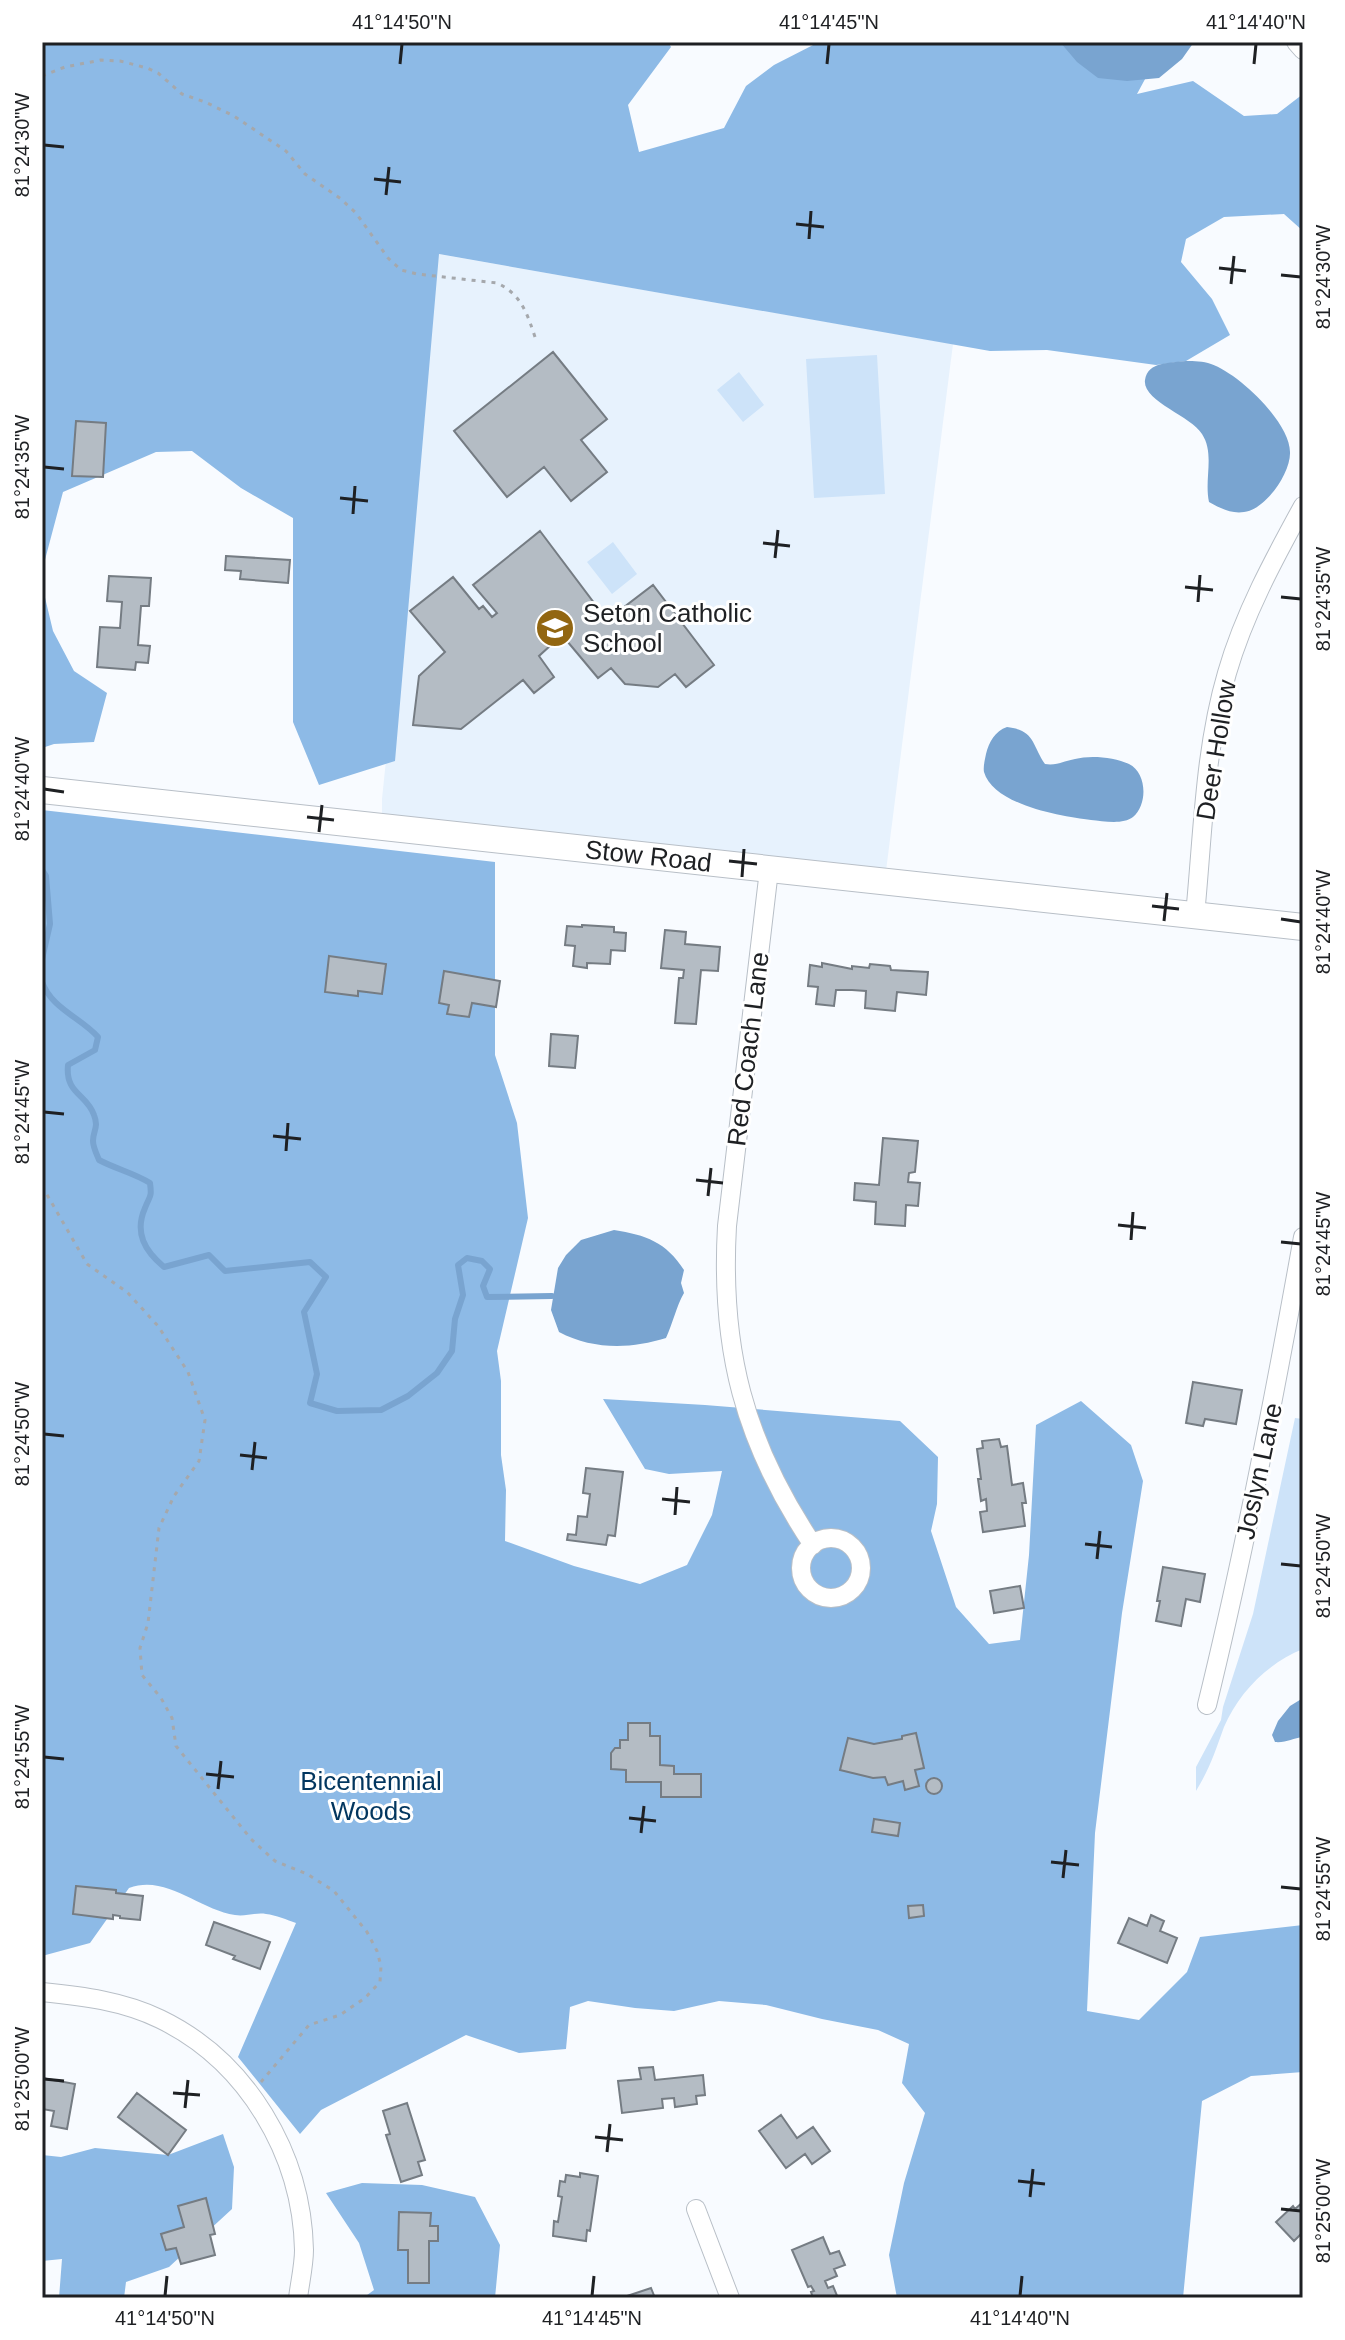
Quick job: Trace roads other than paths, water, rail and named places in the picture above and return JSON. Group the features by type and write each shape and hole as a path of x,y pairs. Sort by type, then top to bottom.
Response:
{"street":[{"path":"1296,42 1303,50"},
{"name":"Deer Hollow","path":"1195,915 1213,734 1227,672 1249,610 1303,506"},
{"name":"Stow Road","path":"42,790 1303,927"},
{"name":"Red Coach Lane","path":"769,870 727,1226 725,1267 728,1322 736,1375 750,1427 788,1508 813,1545"},
{"name":"Joslyn Lane","path":"1207,1705 1275,1394 1303,1237"},
{"path":"42,1992 82,1996 130,2007 160,2019 192,2038 232,2071 269,2122 284,2150 297,2192 304,2251 298,2298"},
{"path":"696,2209 730,2298"}],"waterway":[{"path":"42,870 46,876 50,924 42,959"},
{"path":"42,982 59,1006 98,1037 95,1050 68,1065 68,1075 73,1088 94,1115 93,1143 99,1160 150,1183 151,1194 142,1217 141,1233 157,1261 164,1267 209,1255 225,1271 310,1262 326,1277 304,1312 317,1374 310,1403 337,1411 381,1410 408,1396 437,1373 452,1351 455,1319 463,1295 458,1265 467,1258 482,1261 490,1269 483,1286 487,1297 552,1296"}],"place":[{"name":"Seton Catholic School","path":"555,628"}],"park label":[{"name":"Bicentennial Woods","path":"371,1796"}]}
